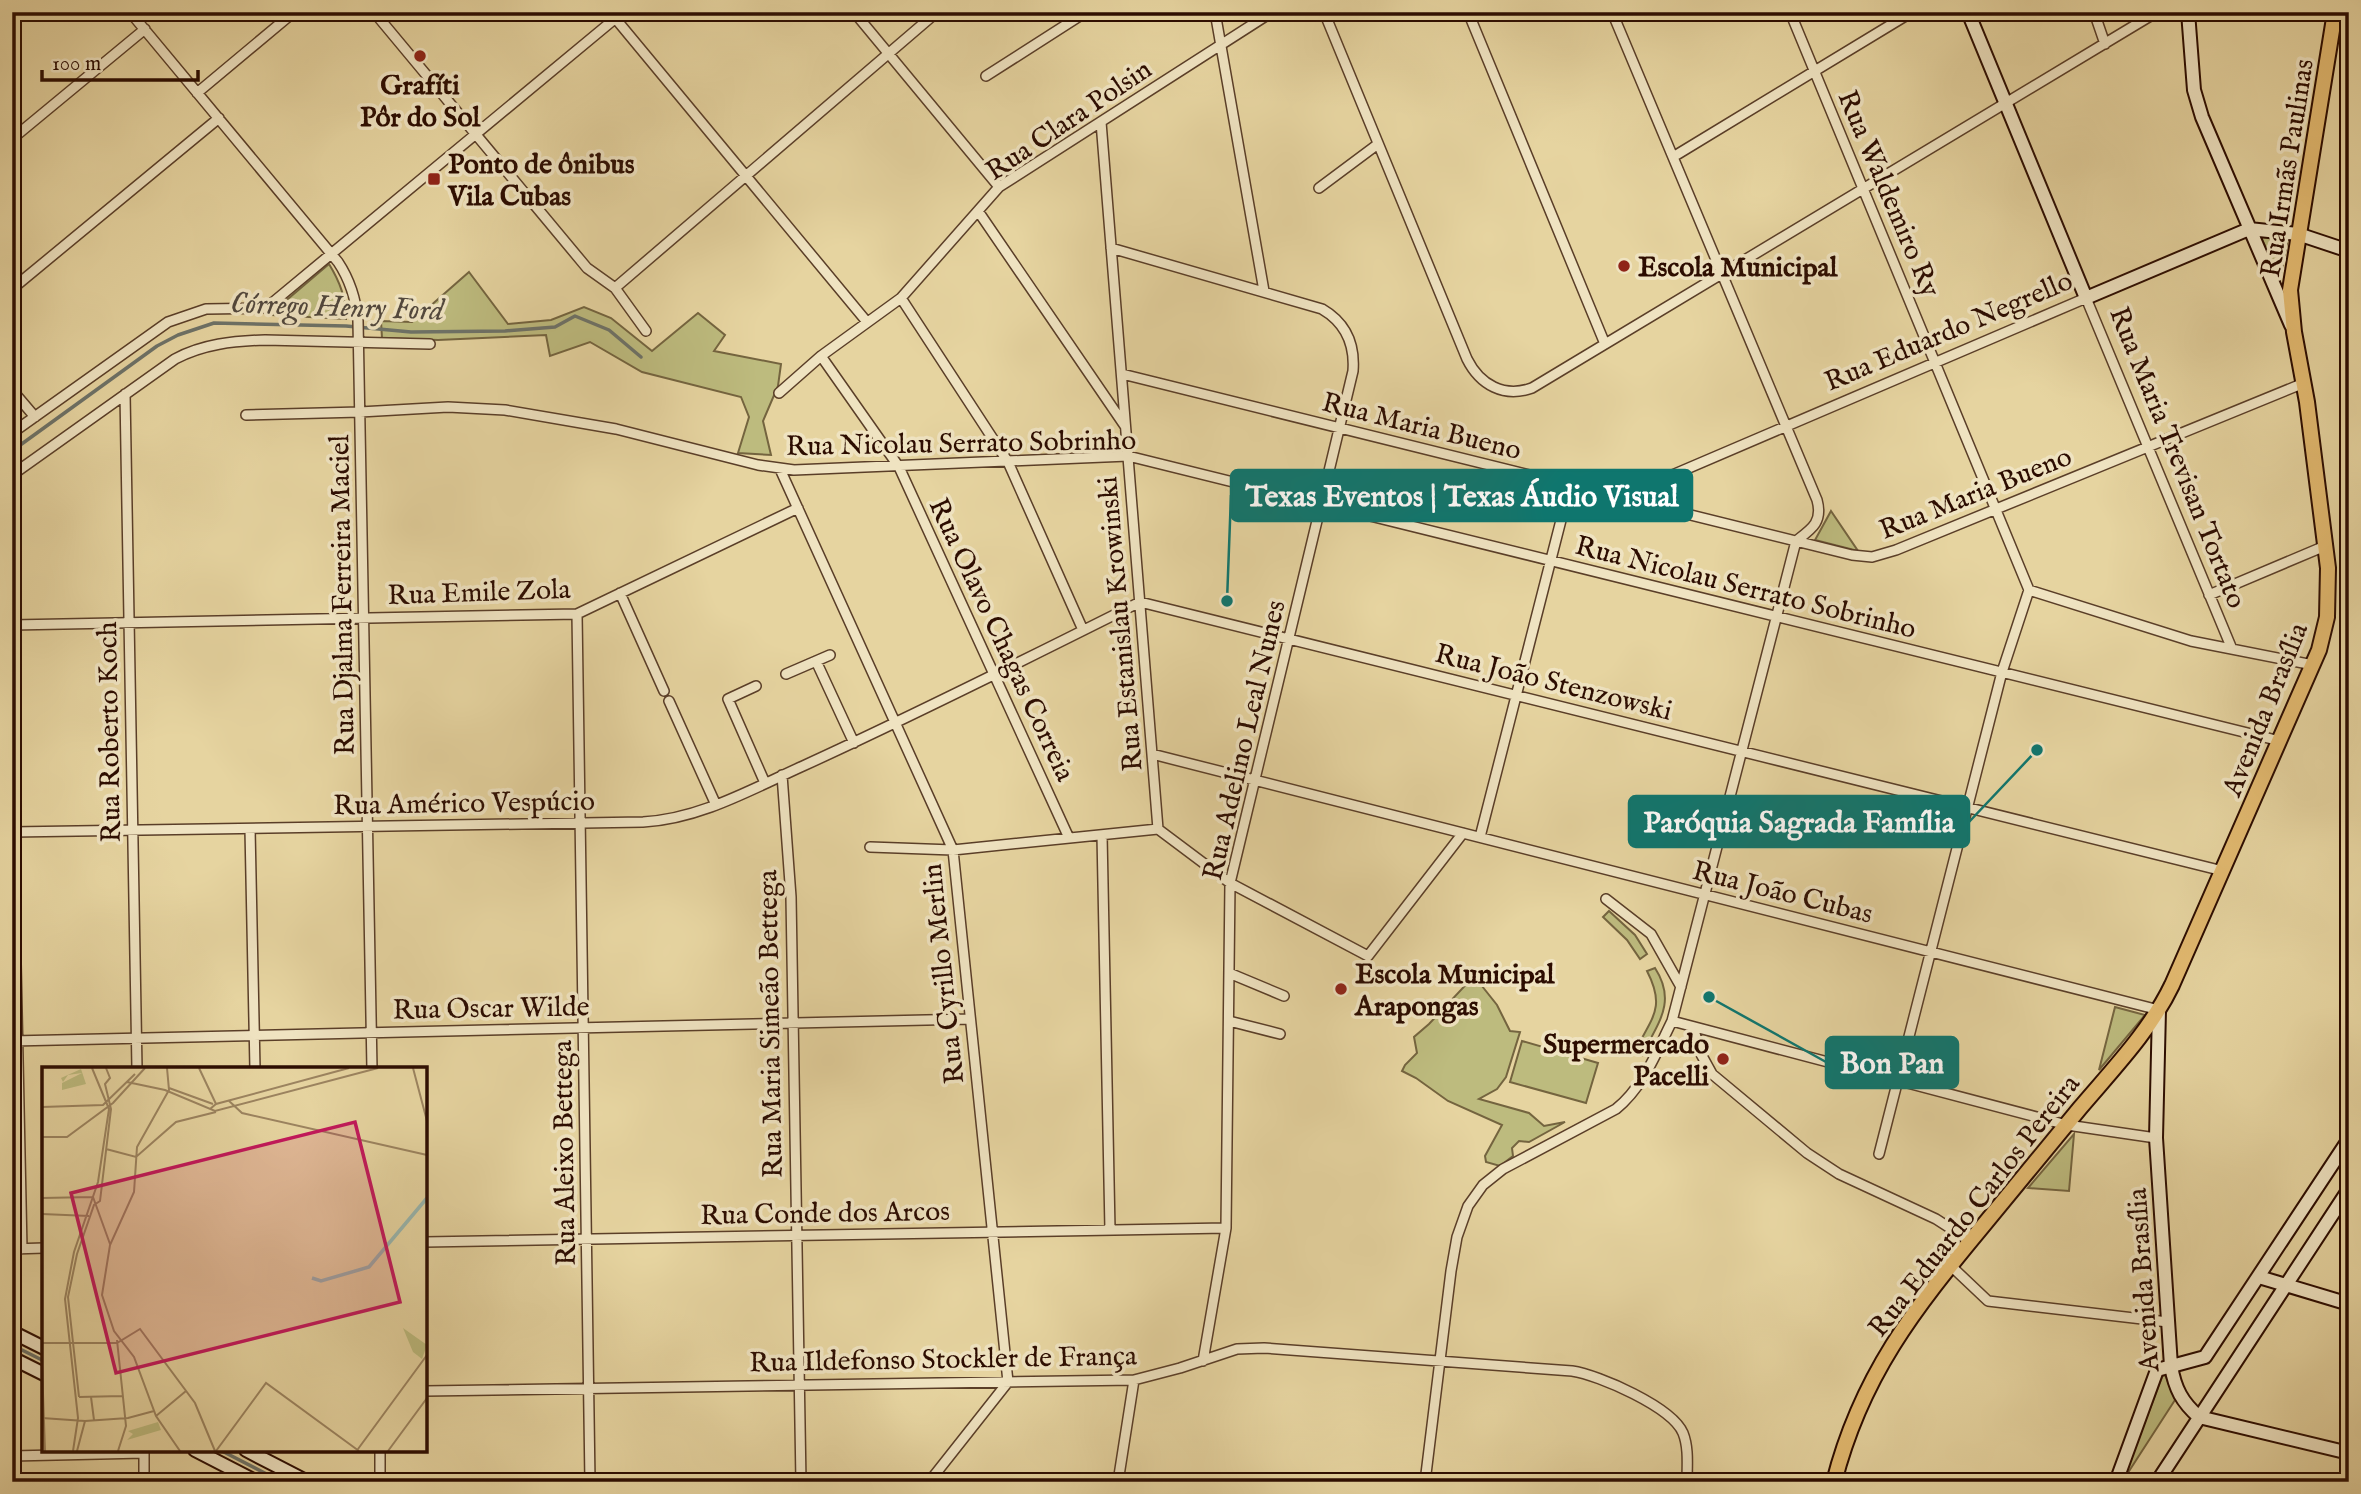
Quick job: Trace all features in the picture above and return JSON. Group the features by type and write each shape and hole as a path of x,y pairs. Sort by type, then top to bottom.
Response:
{"main road":[{"name":"Rua Irmãs Paulinas","path":"2294,332 2290,290 2324,94 2335,12"},
{"name":"Avenida Brasília","path":"2159,1010 2280,741 2324,634 2329,597 2325,546 2304,383 2294,332"},
{"name":"Rua Eduardo Carlos Pereira","path":"1834,1482 1851,1424 1879,1365 1912,1314 2159,1010"}],"street":[{"name":"Rua Djalma Ferreira Maciel","path":"130,12 331,254 349,282 358,321 372,1067"},
{"path":"197,93 294,12"},
{"path":"374,12 587,268 615,289 646,331"},
{"path":"854,12 999,187"},
{"path":"615,289 937,12"},
{"path":"986,76 1086,12"},
{"path":"1111,248 1264,291 1215,12"},
{"name":"Rua Clara Polsin","path":"779,393 821,356 901,298 999,187 1272,12"},
{"path":"1324,12 1467,359 1477,375 1492,387 1512,393 1532,388 2157,12"},
{"path":"1468,12 1605,344"},
{"path":"1425,1482 1455,1247 1462,1220 1474,1195 1503,1169 1597,1121 1630,1098 1645,1076 1672,1021 1796,541 1817,523 1819,508 1612,12"},
{"name":"Rua Waldemiro Ry","path":"1790,12 2029,590"},
{"path":"1673,157 1912,12"},
{"name":"Rua Maria Trevisan Tortato","path":"1968,12 2232,649"},
{"path":"2094,12 2105,44"},
{"name":"Avenida Brasília","path":"2188,12 2197,99 2202,117 2294,332"},
{"path":"12,433 156,330 180,316 215,307 266,308 616,14 867,322"},
{"path":"12,139 145,29"},
{"path":"12,289 219,118"},
{"name":"Rua Estanislau Krowinski","path":"1101,122 1158,829"},
{"path":"1319,188 1378,144"},
{"path":"978,211 1126,427"},
{"name":"Rua Eduardo Negrello","path":"1621,497 2249,229 2298,234 2349,251"},
{"name":"Rua Adelino Leal Nunes","path":"1203,1361 1226,1228 1230,883 1353,371 1351,344 1341,325 1322,309 1264,291"},
{"path":"901,298 1008,462 1083,630"},
{"path":"12,475 174,359 201,347 265,340 359,337 430,344"},
{"name":"Rua Olavo Chagas Correia","path":"821,356 899,467 1069,838"},
{"name":"Rua Maria Bueno","path":"1122,374 1852,555 1872,556 1896,550 2304,383"},
{"path":"12,390 35,417"},
{"name":"Rua Roberto Koch","path":"125,394 137,1067"},
{"name":"Rua Nicolau Serrato Sobrinho","path":"246,415 465,407 505,410 616,429 758,466 780,469 823,470 1128,456 2280,741"},
{"name":"Rua Cyrillo Merlin","path":"780,469 953,850 1008,1382"},
{"path":"1480,837 1570,485"},
{"name":"Rua Emile Zola","path":"12,625 577,614 799,508"},
{"path":"2209,596 2325,546"},
{"path":"1879,1154 2002,673 2029,590 2176,636 2313,665"},
{"path":"620,593 664,691"},
{"path":"896,724 1140,602"},
{"name":"Rua João Stenzowski","path":"1140,602 2222,871"},
{"name":"Rua Aleixo Bettega","path":"577,614 590,1482"},
{"path":"786,674 830,655"},
{"path":"816,661 854,743"},
{"path":"756,686 728,699 765,783"},
{"path":"669,701 716,805"},
{"name":"Rua Américo Vespúcio","path":"13,832 659,821 687,816 716,805 896,724"},
{"name":"Rua João Cubas","path":"1152,754 2159,1010"},
{"path":"12,774 17,1249 42,1248"},
{"name":"Rua Maria Simeão Bettega","path":"782,775 791,897 801,1482"},
{"path":"250,829 254,1067"},
{"path":"870,847 953,850 1158,829 1230,883 1368,956 1463,833"},
{"path":"1101,835 1110,1230"},
{"path":"1606,899 1651,934 1681,987"},
{"path":"1229,973 1284,996"},
{"name":"Avenida Brasília","path":"2159,1010 2156,1138 2171,1366 2179,1395 2199,1417"},
{"name":"Rua Oscar Wilde","path":"15,1041 970,1019"},
{"path":"1228,1021 1280,1034"},
{"path":"1672,1021 2067,1125 2156,1138"},
{"path":"1693,1027 1712,1074 1807,1153 1850,1180 1936,1219 1970,1241"},
{"path":"2116,1482 2155,1374 2160,1367 2205,1357 2349,1139"},
{"path":"2157,1482 2349,1189"},
{"name":"Rua Conde dos Arcos","path":"427,1242 1226,1228"},
{"path":"1950,1265 1988,1301 2168,1322"},
{"path":"2259,1277 2349,1304"},
{"path":"12,1332 42,1347"},
{"name":"Rua Ildefonso Stockler de França","path":"427,1391 1134,1380 1250,1347 1572,1371 1606,1380 1667,1414 1676,1422 1685,1443 1687,1482"},
{"path":"12,1358 42,1373"},
{"path":"1118,1482 1134,1380"},
{"path":"929,1482 1008,1382"},
{"path":"2199,1417 2349,1453"},
{"path":"12,1456 144,1452 144,1482"},
{"path":"199,1452 257,1482"},
{"path":"380,1452 380,1482"},
{"path":"262,1454 308,1482"}],"shaded area":[{"path":"2261,237 2288,239 2280,279"},
{"path":"329,264 342,290 346,319 269,315"},
{"path":"469,272 508,324 551,320 584,307 611,318 652,351 698,313 725,335 714,351 781,364 778,386 763,421 771,455 738,453 749,417 741,397 642,372 590,342 550,356 546,335 438,340 382,338 381,321 412,322"},
{"path":"1831,511 1858,551 1815,540"},
{"path":"1609,911 1635,935 1647,954 1640,959 1627,940 1603,917"},
{"path":"1655,968 1665,991 1665,1002 1659,1022 1642,1055 1635,1051 1651,1021 1656,1004 1656,994 1647,971"},
{"path":"1474,976 1497,1005 1510,1031 1520,1032 1506,1077 1497,1089 1479,1099 1529,1113 1544,1126 1565,1122 1529,1142 1519,1141 1512,1148 1513,1156 1500,1166 1486,1162 1485,1156 1502,1125 1448,1101 1402,1071 1417,1053 1414,1037"},
{"path":"2115,1007 2145,1015 2099,1070"},
{"path":"1522,1041 1598,1063 1586,1103 1510,1082"},
{"path":"2074,1134 2069,1191 2028,1188"},
{"path":"2164,1372 2175,1400 2122,1482"}],"waterway":[{"name":"Córrego Henry Ford","path":"12,451 157,346 178,335 214,323 346,326 411,332 505,331 555,327 575,316 609,330 641,357"},
{"path":"12,1345 42,1360"},
{"path":"224,1452 282,1482"}],"place":[{"name":"Grafíti Pôr do Sol","path":"420,56"},
{"name":"Ponto de ônibus Vila Cubas","path":"434,179"},
{"name":"Escola Municipal","path":"1624,266"},
{"name":"Texas Eventos | Texas Áudio Visual","path":"1227,601"},
{"name":"Paróquia Sagrada Família","path":"2037,750"},
{"name":"Escola Municipal Arapongas","path":"1341,989"},
{"name":"Bon Pan","path":"1709,997"},
{"name":"Supermercado Pacelli","path":"1723,1059"}]}
